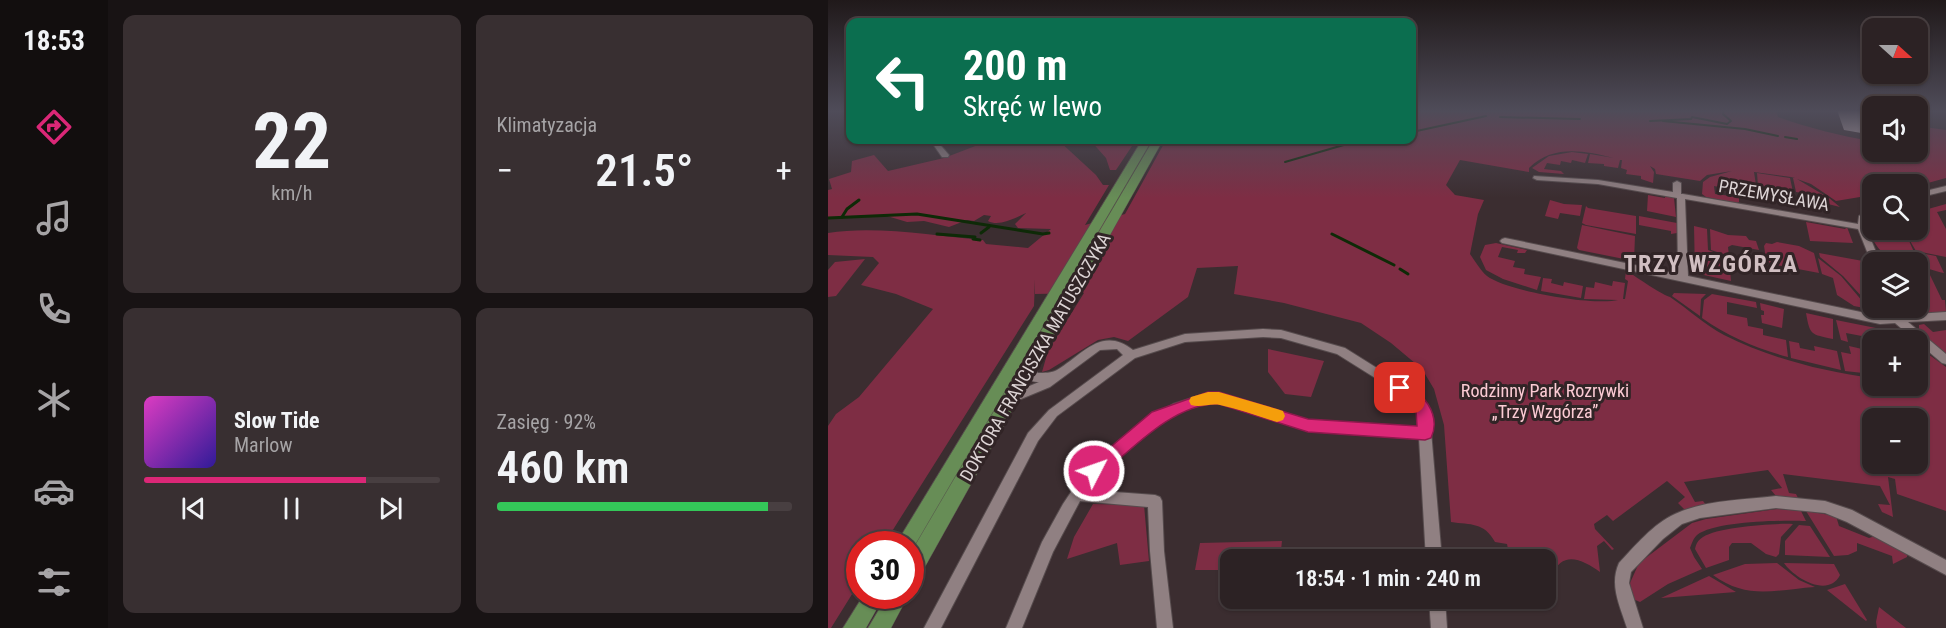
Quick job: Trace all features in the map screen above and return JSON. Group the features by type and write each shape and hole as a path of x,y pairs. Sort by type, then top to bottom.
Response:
{"main road":[{"name":"DOKTORA FRANCISZKA MATUSZCZYKA","path":"924,547 1055,293 1145,144"},
{"name":"DOKTORA FRANCISZKA MATUSZCZYKA","path":"914,531 1003,397 1027,371 1156,144"},
{"path":"854,628 866,609"},
{"path":"879,628 890,609"}],"street":[{"path":"936,144 945,155"},
{"name":"PRZEMYSŁAWA","path":"1538,177 1594,181 1862,227"},
{"path":"1677,183 1683,278"},
{"path":"1928,193 1946,188"},
{"path":"1506,241 1880,320 1946,316"},
{"path":"1899,320 1946,360"},
{"path":"932,628 1033,437 1053,413 1131,355 1185,338 1271,333 1341,351 1400,388 1423,408 1433,549"},
{"path":"1003,397 1046,384 1097,346 1119,345 1131,355"},
{"path":"1027,371 1032,377 1043,379 1061,372"},
{"path":"1014,628 1053,536 1077,495 1094,471 1157,417 1208,398 1219,398 1308,425 1425,427"},
{"path":"1077,495 1155,501 1157,551 1166,628"},
{"path":"1635,628 1621,582 1624,568 1658,534 1678,519 1700,512 1776,502 1801,503 1834,510 1852,517 1946,568"},
{"path":"1438,609 1439,628"}],"green space":[{"name":"Rodzinny Park Rozrywki „Trzy Wzgórza”","path":"1416,139 1862,139 1862,162 1928,162 1928,139 1946,139 1946,178 1928,183 1928,174 1862,174 1862,197 1836,201 1811,184 1797,179 1840,207 1804,198 1803,193 1796,192 1793,178 1795,178 1791,177 1747,171 1754,172 1756,185 1730,184 1730,189 1714,186 1715,194 1739,197 1739,202 1736,203 1706,197 1702,194 1703,182 1710,177 1732,171 1707,175 1700,181 1656,174 1655,169 1650,166 1654,172 1653,183 1641,179 1641,176 1626,174 1627,170 1621,168 1622,160 1618,168 1604,166 1604,164 1588,163 1590,154 1614,158 1592,153 1570,151 1559,152 1539,160 1529,168 1529,172 1460,160 1446,185 1455,195 1484,200 1478,214 1470,254 1480,269 1497,282 1551,296 1590,301 1607,301 1618,300 1584,299 1586,287 1594,288 1595,282 1612,286 1613,281 1625,283 1623,299 1625,299 1627,271 1670,297 1710,327 1741,343 1796,362 1862,376 1862,396 1928,396 1928,354 1946,367 1946,511 1897,494 1895,479 1888,477 1893,517 1882,512 1878,504 1890,505 1880,486 1783,474 1789,493 1796,494 1798,498 1776,496 1771,490 1782,488 1768,470 1684,482 1695,502 1703,501 1706,505 1685,510 1678,503 1685,497 1667,481 1613,521 1607,515 1594,524 1595,529 1614,549 1612,550 1604,541 1597,546 1600,572 1573,559 1561,562 1556,568 1556,549 1508,549 1507,544 1495,542 1482,528 1471,524 1451,522 1444,425 1434,389 1422,369 1391,343 1361,323 1284,303 1234,294 1238,266 1197,268 1188,297 1128,341 1114,337 1098,340 1042,372 1048,351 1084,293 1035,294 1035,279 1034,306 892,531 846,531 846,604 831,628 828,628 828,426 836,414 859,397 933,309 896,294 861,285 879,263 873,257 828,255 828,233 865,230 906,232 983,240 986,244 1028,248 1051,229 1018,228 1015,224 1026,213 997,223 988,221 991,216 984,215 974,221 967,220 949,227 924,221 907,222 887,216 828,219 828,190 832,189 829,179 851,172 852,161 874,155 888,171 944,158 981,144 1062,144 1096,175 1103,185 1109,185 1085,225 1125,214 1164,144 1416,144"},
{"path":"1094,144 1132,144 1116,170 1110,170 1106,158"},
{"path":"1572,152 1588,154 1585,163 1572,160 1571,163 1561,161 1560,165 1547,163 1544,169 1561,171 1564,174 1539,172 1532,168 1549,156"},
{"path":"1757,173 1790,178 1793,192 1776,187 1758,186"},
{"path":"1648,195 1665,198 1665,195 1674,198 1676,217 1647,211"},
{"path":"1550,200 1582,205 1580,216 1560,213 1558,219 1545,216"},
{"path":"1946,204 1946,210 1937,212 1946,229 1946,257 1916,251 1910,240 1928,240 1928,209"},
{"path":"1586,206 1636,216 1636,234 1582,223"},
{"path":"1639,216 1677,223 1677,233 1671,234 1671,231 1639,225"},
{"path":"1806,222 1845,229 1847,227 1853,243 1810,241"},
{"path":"1582,225 1635,236 1634,261 1579,250 1577,248"},
{"path":"1694,226 1707,229 1708,250 1729,258 1731,281 1695,273"},
{"path":"1710,229 1728,235 1746,236 1749,240 1756,241 1759,250 1732,245 1728,247 1729,256 1711,250"},
{"path":"1909,240 1914,252 1883,252 1874,241"},
{"path":"1777,242 1799,246 1814,253 1819,273 1771,264 1766,259 1764,246 1766,243"},
{"path":"1496,243 1527,250 1525,253 1517,253 1518,250 1502,247 1498,257 1515,261 1513,267 1525,269 1524,274 1541,277 1537,290 1503,279 1486,270 1480,257 1485,245"},
{"path":"1819,253 1862,261 1862,297 1843,276 1820,257"},
{"path":"1928,255 1936,256 1944,273 1928,269"},
{"path":"1818,258 1841,276 1862,301 1862,308 1854,306 1837,295 1833,278 1822,274"},
{"path":"865,259 836,296 828,297 828,270 835,262"},
{"path":"1928,274 1942,300 1945,300 1946,312 1928,314"},
{"path":"1543,278 1552,279 1551,283 1563,286 1564,282 1583,286 1581,298 1541,291"},
{"path":"1674,293 1706,294 1701,299 1700,316 1672,296"},
{"path":"1712,294 1756,302 1757,308 1727,302 1727,314 1747,318 1748,326 1763,329 1763,335 1786,340 1788,357 1743,341 1702,318 1704,300"},
{"path":"1760,303 1784,309 1782,328 1762,323 1761,315 1764,315 1764,311 1761,310"},
{"path":"1806,313 1833,319 1833,339 1813,333 1810,330"},
{"path":"1836,320 1877,330 1862,330 1862,336 1846,333 1848,342 1841,340"},
{"path":"1924,324 1933,332 1946,330 1946,355 1928,338 1928,330 1919,330 1919,325"},
{"path":"1789,341 1799,343 1800,348 1815,351 1814,346 1837,351 1841,370 1791,358"},
{"path":"1849,346 1862,349 1862,373 1845,371 1841,352 1851,354"},
{"path":"1268,349 1324,361 1311,397 1285,394 1268,372"},
{"path":"1093,504 1144,505 1149,561 1120,565 1117,543 1067,559 1074,537"},
{"path":"1777,509 1801,511 1806,521 1750,522 1706,530 1697,535 1690,548 1702,569 1668,584 1640,602 1633,599 1630,583 1639,563 1692,523"},
{"path":"1806,511 1836,516 1839,526 1869,538 1878,535 1907,554 1907,557 1893,564 1892,556 1857,543 1857,551 1848,555 1834,556"},
{"path":"1793,524 1781,537 1779,554 1776,557 1766,554 1751,543 1732,543 1729,547 1729,560 1706,568 1695,549 1701,538 1721,531 1760,525"},
{"path":"1799,525 1810,526 1830,557 1785,555 1785,541"},
{"path":"1282,541 1281,549 1220,549 1220,570 1195,570 1200,543"},
{"path":"1777,563 1799,580 1815,587 1749,591 1725,583 1713,575 1745,564"},
{"path":"1784,563 1834,564 1840,575 1835,582 1819,585 1795,574"},
{"path":"1709,576 1736,592 1661,598"},
{"path":"1845,584 1867,620 1866,621 1827,590"},
{"path":"1879,607 1906,628 1877,628"}],"waterway":[{"path":"1285,162 1347,144"},
{"path":"842,217 847,209 859,200"},
{"path":"828,218 917,214 1043,234 1049,233"},
{"path":"981,233 989,227"},
{"path":"937,234 975,237 973,239 980,240"},
{"path":"1332,234 1394,265"},
{"path":"1400,269 1408,274"}],"slow traffic":[{"path":"1197,401 1219,398 1277,416"}],"district":[{"name":"TRZY WZGÓRZA","path":"1711,264"}],"route":[{"path":"1094,471 1157,417 1186,404 1208,398 1219,398 1308,425 1425,433 1426,420 1423,408 1400,388"}]}
